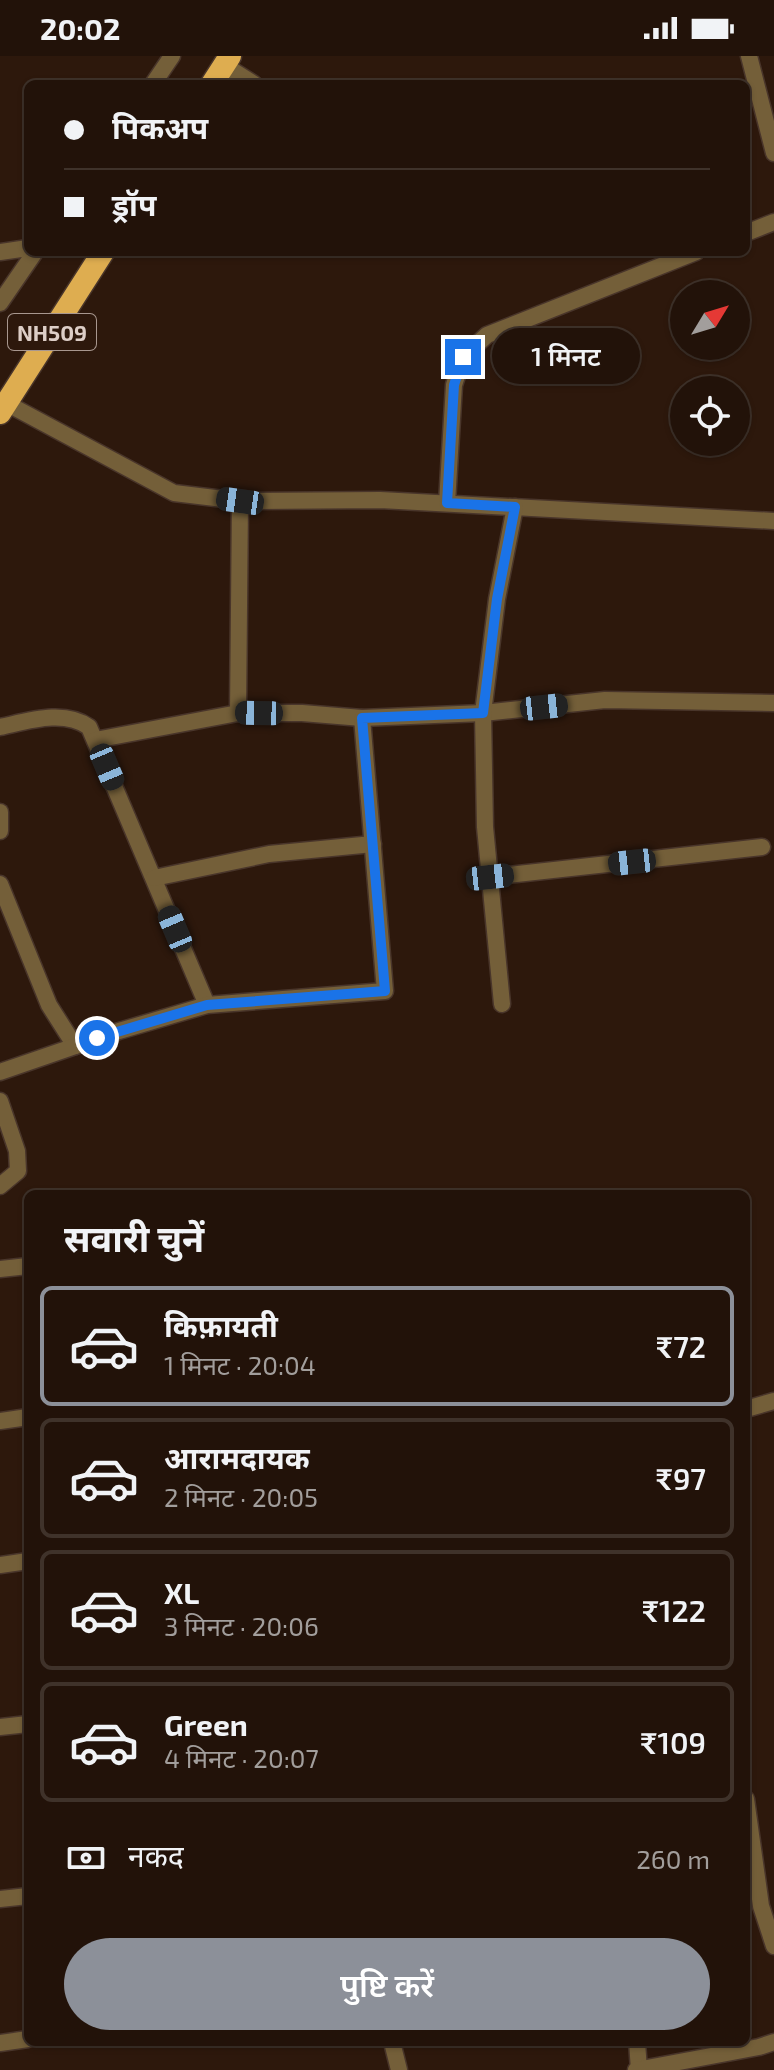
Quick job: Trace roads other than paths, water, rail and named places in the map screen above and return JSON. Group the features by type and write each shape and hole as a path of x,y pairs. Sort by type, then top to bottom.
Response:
{"highway":[{"path":"214,80 227,60"},
{"name":"NH509","path":"3,408 100,256"}],"street":[{"path":"156,80 172,56"},
{"path":"749,56 774,152"},
{"path":"227,60 250,80"},
{"path":"750,231 774,222"},
{"path":"0,252 24,249"},
{"path":"0,303 32,256"},
{"path":"447,503 454,385 463,357 487,335 686,256"},
{"path":"3,408 174,493 240,501 380,500 774,521"},
{"path":"238,713 240,501"},
{"path":"502,1004 485,827 483,713 497,599 515,507"},
{"path":"95,740 238,713 302,713 362,718 483,713 605,700 774,703"},
{"path":"0,727 44,718 77,718 89,727 207,1005"},
{"path":"0,1072 207,1005 385,991 362,718"},
{"path":"0,812 0,831"},
{"path":"154,878 269,854 373,844"},
{"path":"490,877 762,847"},
{"path":"0,884 49,1005 75,1046"},
{"path":"0,1101 17,1151 18,1171 0,1186"},
{"path":"0,1269 24,1266"},
{"path":"750,1408 774,1401"},
{"path":"0,1421 24,1418"},
{"path":"0,1565 24,1562"},
{"path":"0,1727 24,1724"},
{"path":"750,1828 761,1906 774,1946"},
{"path":"0,1899 24,1896"},
{"path":"0,2043 24,2040"},
{"path":"637,2046 638,2070 774,2042"},
{"path":"393,2046 399,2070"}]}
